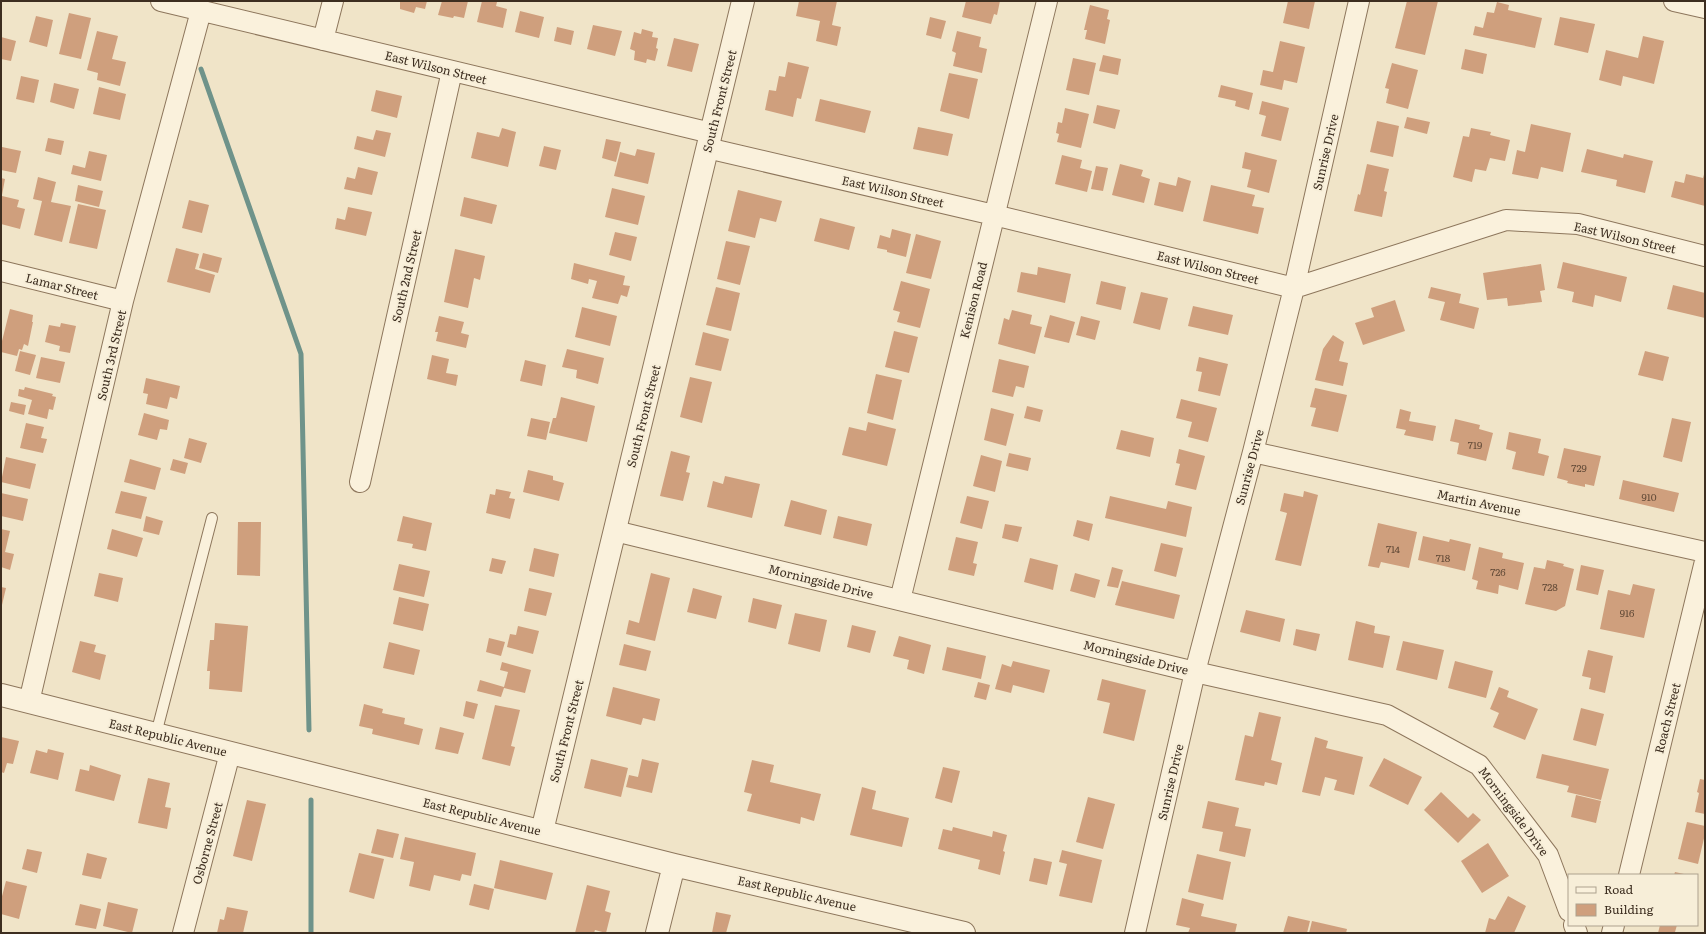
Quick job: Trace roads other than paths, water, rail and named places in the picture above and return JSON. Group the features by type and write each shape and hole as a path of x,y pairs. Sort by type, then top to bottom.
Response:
{"street":[{"name":"East Wilson Street","path":"161,1 452,71 709,141 994,215 1294,288 1506,220 1578,224 1705,256"},
{"path":"323,40 333,1"},
{"name":"South Front Street","path":"542,831 744,1"},
{"name":"Kenison Road","path":"900,600 1047,1"},
{"name":"Sunrise Drive","path":"1135,933 1195,672 1253,452 1294,288 1359,1"},
{"path":"1674,1 1705,8"},
{"name":"South 3rd Street","path":"29,702 123,301 200,11"},
{"name":"South 2nd Street","path":"360,482 452,71"},
{"name":"Lamar Street","path":"1,271 123,301"},
{"name":"Martin Avenue","path":"1253,452 1705,552"},
{"name":"Morningside Drive","path":"615,531 1195,672 1386,715 1479,764 1548,855 1565,893 1568,906"},
{"name":"Roach Street","path":"1629,874 1705,561"},
{"name":"East Republic Avenue","path":"1,695 674,865 964,933"},
{"name":"Osborne Street","path":"183,933 230,752"},
{"path":"657,933 674,865"}],"lane":[{"path":"156,734 212,518"}],"waterway":[{"path":"201,69 301,354 309,730"},
{"path":"311,800 311,933"}]}
